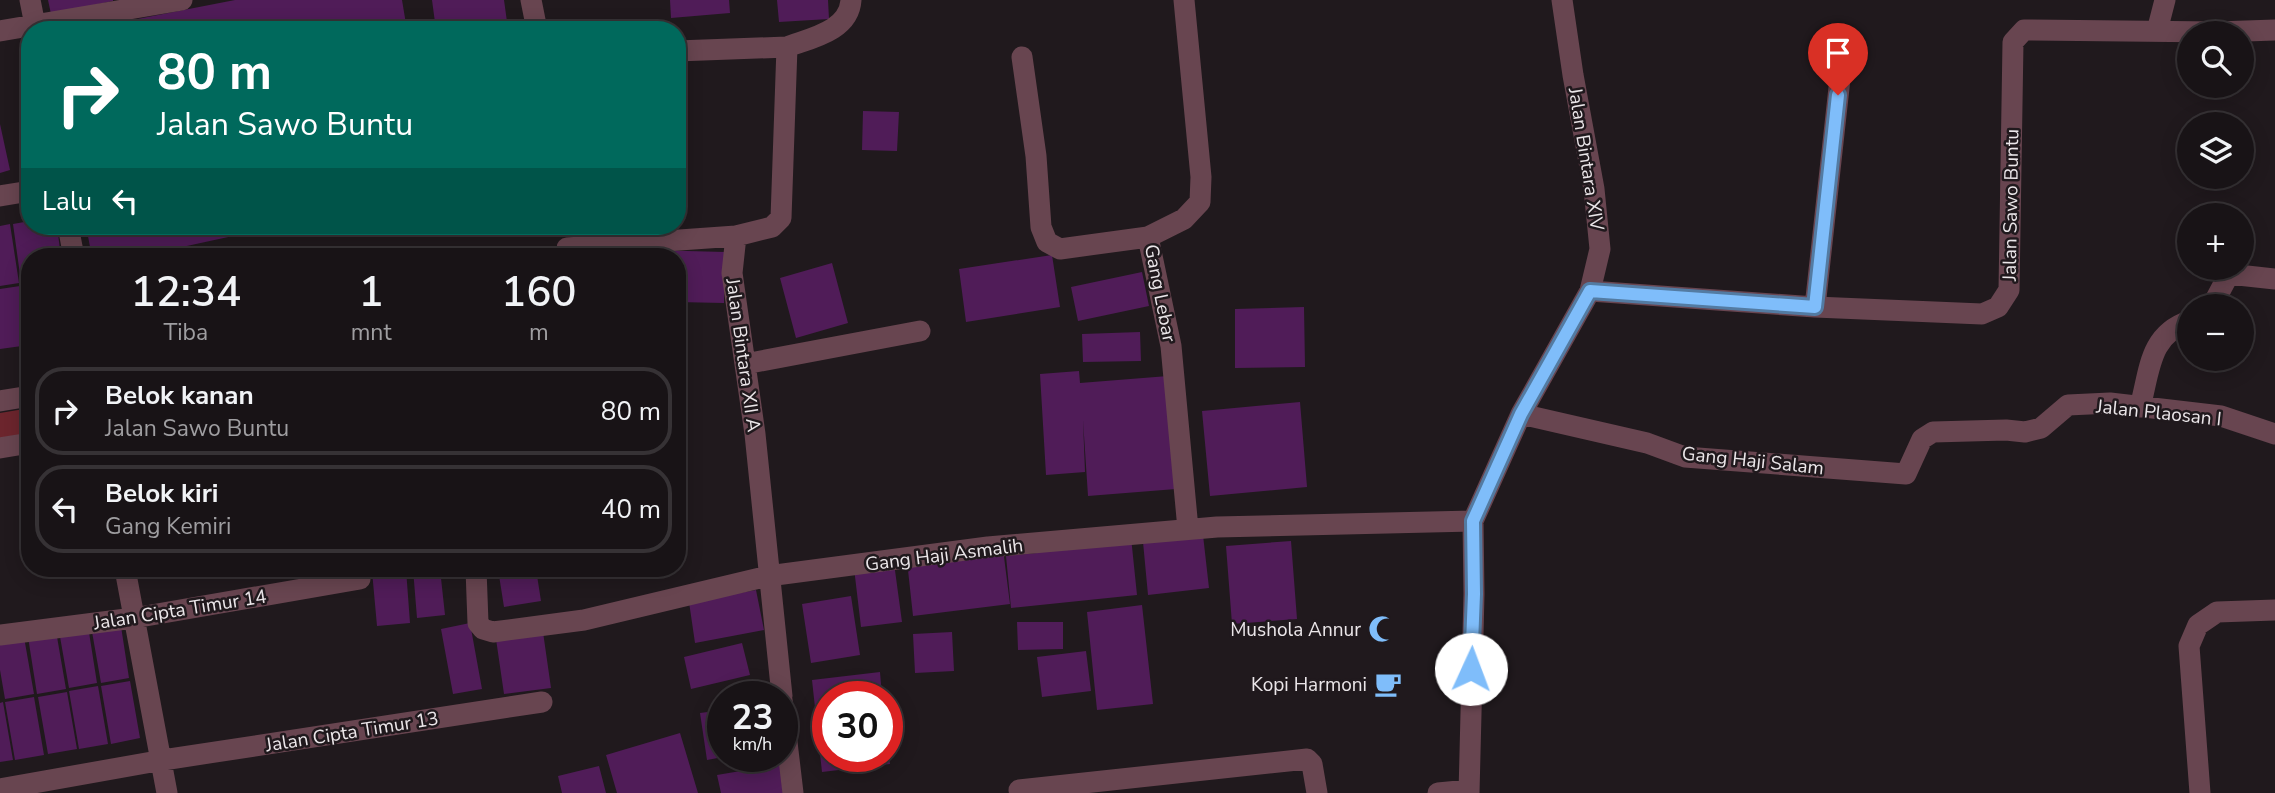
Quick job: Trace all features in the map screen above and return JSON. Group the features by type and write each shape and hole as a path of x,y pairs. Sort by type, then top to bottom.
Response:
{"street":[{"path":"30,0 34,21"},
{"path":"73,21 183,0"},
{"path":"531,0 535,21"},
{"path":"686,51 787,47 830,32 850,11 851,0"},
{"name":"Gang Lebar","path":"1184,0 1201,177 1200,202 1184,219 1148,237 1171,346 1188,529"},
{"name":"Jalan Bintara XIV","path":"1469,792 1473,521 1521,414 1590,291 1600,249 1594,189 1563,0"},
{"path":"2165,0 2157,31 2275,30"},
{"path":"0,31 21,29"},
{"name":"Jalan Sawo Buntu","path":"1590,291 1815,307 1982,314 1998,307 2009,290 2013,43 2024,30 2157,31"},
{"path":"1815,307 1844,42"},
{"path":"567,248 736,236 772,227 782,218 787,47"},
{"path":"1022,57 1036,156 1041,227 1047,242 1060,249 1148,237"},
{"path":"0,196 21,192"},
{"name":"Jalan Bintara XII A","path":"736,236 732,273 755,434 780,681"},
{"path":"2218,294 2229,274 2275,279"},
{"path":"2140,407 2156,347 2171,328 2177,326"},
{"path":"746,364 920,331"},
{"path":"0,401 21,398"},
{"name":"Jalan Plaosan I","path":"1906,474 1923,439 1933,432 2025,432 2041,428 2068,405 2110,403 2221,416 2275,434"},
{"name":"Gang Haji Salam","path":"1521,414 1647,443 1685,457 1906,474"},
{"path":"0,448 21,444"},
{"name":"Gang Haji Asmalih","path":"476,577 478,623 483,629 493,632 584,620 768,576 988,547 1188,529 1473,521"},
{"path":"126,577 163,760 167,793"},
{"name":"Jalan Cipta Timur 14","path":"0,635 134,618 360,579"},
{"path":"2200,793 2189,646 2198,625 2217,612 2275,610"},
{"name":"Jalan Cipta Timur 13","path":"0,789 163,760 542,702"},
{"path":"1019,790 1307,759 1312,764 1317,793"},
{"name":"Jalan Bintara XII A","path":"791,772 793,793"},
{"path":"1438,793 1469,792"}],"shaded area":[{"path":"21,410 21,434 0,438 0,413"}],"building":[{"path":"48,0 113,0 113,1 51,14"},
{"path":"235,0 402,0 406,21 127,21"},
{"path":"432,0 504,0 507,21 435,21"},
{"path":"670,0 729,0 730,13 671,18"},
{"path":"777,0 828,0 829,19 779,22"},
{"path":"863,111 899,112 897,151 862,150"},
{"path":"0,124 10,170 0,173"},
{"path":"21,223 21,235 58,235 60,248 21,248 21,282 13,224"},
{"path":"10,224 19,283 0,286 0,226"},
{"path":"88,235 237,235 177,248 90,248"},
{"path":"686,251 725,252 724,303 686,302"},
{"path":"1052,255 1060,307 966,322 959,269"},
{"path":"832,263 848,323 796,338 780,278"},
{"path":"1142,272 1149,306 1078,321 1071,287"},
{"path":"20,286 21,346 0,349 0,289"},
{"path":"1304,307 1305,367 1235,368 1235,309"},
{"path":"1140,332 1141,361 1083,362 1082,334"},
{"path":"1079,371 1080,383 1168,376 1176,489 1088,496 1083,420 1085,472 1046,475 1040,374"},
{"path":"1300,402 1307,487 1210,496 1202,411"},
{"path":"1203,535 1209,588 1148,595 1143,542"},
{"path":"1131,537 1137,595 1011,608 1006,556 1037,553 1036,547"},
{"path":"1291,541 1297,619 1232,624 1226,546"},
{"path":"1003,549 1010,604 913,616 907,561"},
{"path":"894,563 902,622 861,627 854,568"},
{"path":"373,577 407,577 410,623 377,626"},
{"path":"414,577 441,577 445,615 417,618"},
{"path":"499,577 537,577 541,601 504,607"},
{"path":"756,590 764,630 695,643 689,602"},
{"path":"851,596 860,655 811,663 802,604"},
{"path":"1142,605 1153,704 1097,710 1087,612"},
{"path":"120,620 129,678 101,683 91,626"},
{"path":"1017,622 1063,622 1063,649 1018,650"},
{"path":"470,623 482,689 453,694 441,629"},
{"path":"88,626 97,683 69,688 59,631"},
{"path":"56,631 66,689 37,694 28,637"},
{"path":"543,632 551,688 504,694 496,639"},
{"path":"952,632 954,671 915,673 913,634"},
{"path":"24,637 34,694 5,699 0,670 0,641"},
{"path":"742,643 750,675 725,681 707,681 707,685 691,689 684,657"},
{"path":"1086,651 1091,691 1042,697 1037,657"},
{"path":"880,672 881,681 812,681"},
{"path":"130,681 140,738 111,744 101,686"},
{"path":"98,686 108,744 79,749 69,691"},
{"path":"67,692 77,749 48,754 38,697"},
{"path":"34,697 44,755 15,760 5,702"},
{"path":"3,702 13,760 0,762 0,703"},
{"path":"707,712 707,760 700,713"},
{"path":"680,733 698,793 617,793 606,755"},
{"path":"599,766 606,793 562,793 558,776"},
{"path":"734,772 782,772 785,793 721,793 717,775"}],"place":[{"name":"Mushola Annur","path":"1382,629"},
{"name":"Kopi Harmoni","path":"1388,684"}],"route":[{"path":"1471,669 1473,521 1521,414 1590,291 1815,307 1838,95"}]}
